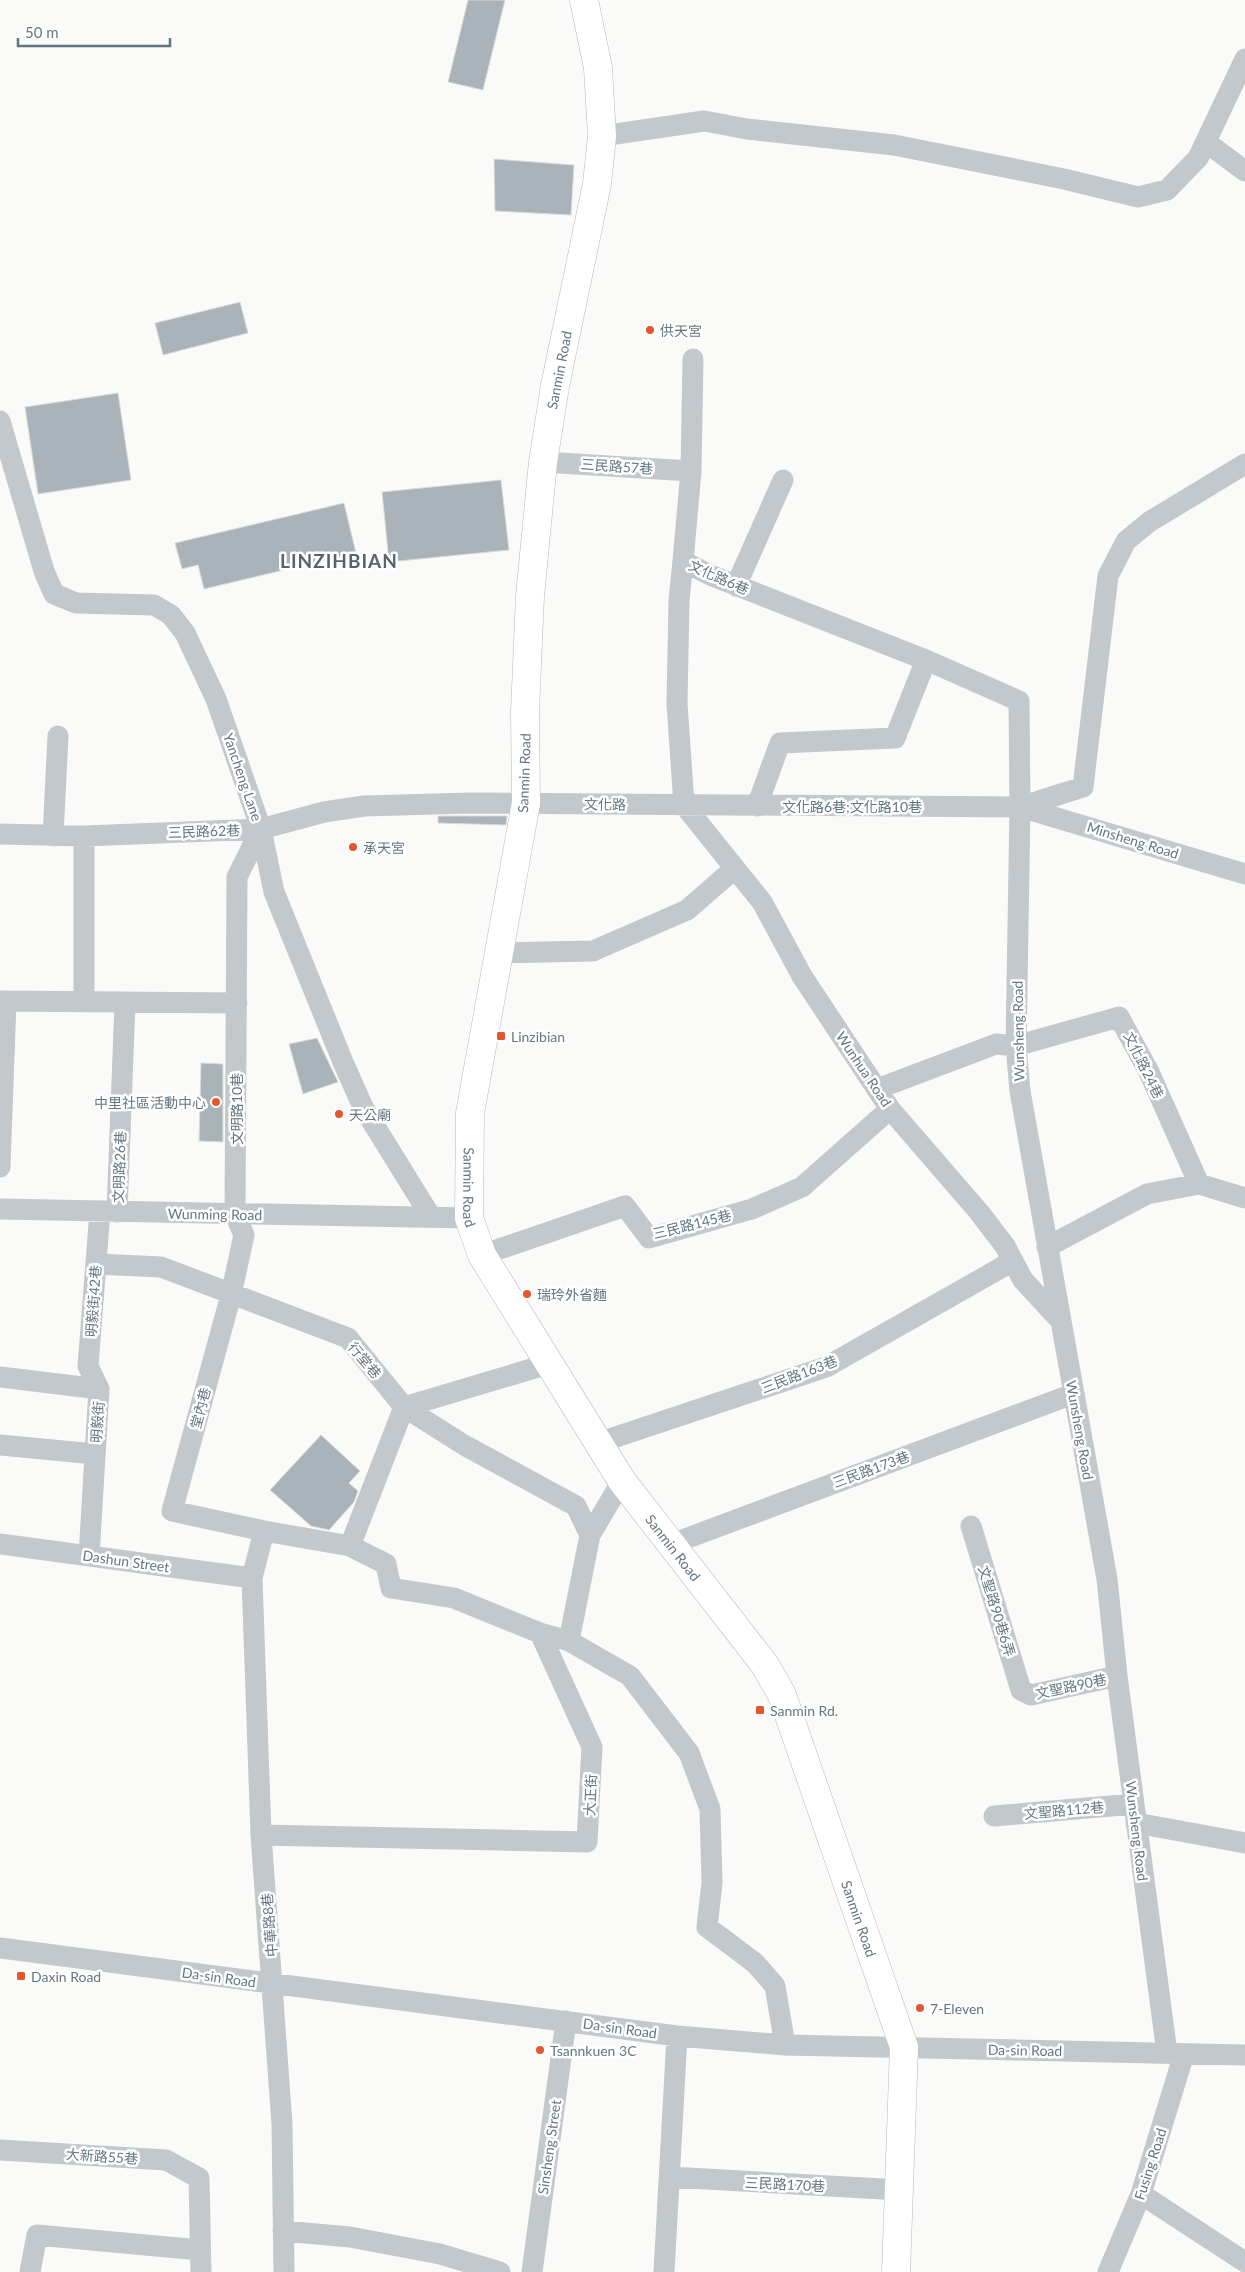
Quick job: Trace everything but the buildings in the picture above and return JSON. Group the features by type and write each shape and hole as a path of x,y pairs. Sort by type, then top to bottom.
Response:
{"main road":[{"name":"Sanmin Road","path":"584,0 598,68 602,136 597,184 557,377 543,462 530,596 525,712 526,802 470,1113 469,1218 482,1255 622,1481 669,1544 765,1665 782,1695 904,2047 896,2272"}],"street":[{"path":"602,136 704,121 747,128 894,145 1064,179 1138,197 1167,190 1198,158 1245,59"},
{"path":"1206,142 1245,171"},
{"path":"683,561 691,471 693,359"},
{"name":"Yancheng Lane","path":"0,421 44,571 54,594 76,602 154,605 171,614 185,632 216,699 261,829 274,892 363,1107 431,1217"},
{"name":"三民路57巷","path":"543,462 691,471"},
{"path":"1020,806 1083,787 1108,576 1126,541 1149,522 1245,464"},
{"path":"736,586 784,480"},
{"name":"文化路6巷","path":"684,805 677,704 679,600 683,561 736,586 926,660 1019,701 1020,806"},
{"path":"757,806 780,742 895,738 926,660"},
{"path":"53,836 58,736"},
{"name":"三民路62巷","path":"0,834 84,836 261,829 324,812 364,806 526,802"},
{"name":"文化路","path":"526,802 684,805"},
{"name":"文化路6巷;文化路10巷","path":"684,805 1020,806"},
{"name":"Wunhua Road","path":"684,805 762,902 802,976 890,1109 979,1212 1005,1246 1023,1280 1061,1321"},
{"name":"Minsheng Road","path":"1020,806 1245,874"},
{"name":"Wunsheng Road","path":"1020,806 1016,1046 1020,1091 1107,1579 1117,1676 1135,1813 1176,2054"},
{"name":"文明路10巷","path":"235,1214 237,877 261,829"},
{"path":"84,836 84,1002"},
{"path":"499,953 593,951 687,910 734,869"},
{"path":"0,1167 3,1001 237,1003"},
{"name":"文明路26巷","path":"108,1212 125,1003"},
{"name":"文化路24巷","path":"1016,1046 1119,1017 1149,1072 1199,1184"},
{"path":"877,1089 996,1044 1016,1046"},
{"name":"三民路145巷","path":"482,1255 625,1206 649,1238 752,1209 802,1187 890,1109"},
{"path":"1048,1247 1147,1194 1199,1184 1245,1198"},
{"name":"Wunming Road","path":"0,1209 469,1218"},
{"name":"明毅街42巷","path":"99,1389 88,1366 96,1264 108,1212"},
{"name":"堂內巷","path":"235,1214 244,1235 231,1295 172,1511 264,1531"},
{"name":"三民路163巷","path":"598,1443 826,1367 1013,1261"},
{"name":"行堂巷","path":"96,1264 161,1267 348,1338 404,1407 464,1445 576,1506 590,1535"},
{"path":"350,1546 404,1407 548,1364"},
{"name":"明毅街","path":"0,1377 99,1389 89,1556"},
{"name":"三民路173巷","path":"669,1544 1074,1394"},
{"path":"0,1445 95,1454"},
{"path":"568,1640 590,1535 622,1481"},
{"name":"文聖路90巷6弄","path":"971,1526 1021,1690 1025,1694"},
{"path":"264,1531 350,1546 386,1564 391,1588 454,1598 540,1633 568,1640 630,1676 690,1753 710,1809 712,1883 707,1928 755,1964 776,1986 785,2045"},
{"name":"中華路8巷","path":"264,1531 252,1578 261,1835 274,1984 282,2124 284,2272"},
{"name":"Dashun Street","path":"0,1544 252,1578"},
{"name":"大正街","path":"261,1835 587,1842 592,1747 540,1633"},
{"name":"文聖路90巷","path":"1025,1694 1031,1695 1117,1676"},
{"name":"文聖路112巷","path":"994,1816 1135,1813 1245,1843"},
{"name":"Da-sin Road","path":"0,1948 677,2036 785,2045 1245,2055"},
{"name":"Sinsheng Street","path":"532,2272 566,2021"},
{"path":"664,2272 677,2036"},
{"name":"Fusing Road","path":"1112,2270 1141,2194 1176,2054"},
{"name":"大新路55巷","path":"0,2150 166,2160 199,2178 200,2250"},
{"name":"三民路170巷","path":"670,2177 900,2190"},
{"path":"1141,2194 1245,2262"},
{"path":"283,2231 350,2237 440,2263 500,2272"},
{"path":"30,2272 37,2236 200,2250 201,2272"}],"place":[{"name":"供天宮","path":"650,330"},
{"name":"承天宮","path":"353,847"},
{"name":"Linzibian","path":"501,1036"},
{"name":"中里社區活動中心","path":"216,1102"},
{"name":"天公廟","path":"339,1114"},
{"name":"瑞玲外省麵","path":"527,1294"},
{"name":"Sanmin Rd.","path":"760,1710"},
{"name":"Daxin Road","path":"21,1976"},
{"name":"7-Eleven","path":"920,2008"},
{"name":"Tsannkuen 3C","path":"540,2050"}],"district":[{"name":"LINZIHBIAN","path":"339,560"}]}
